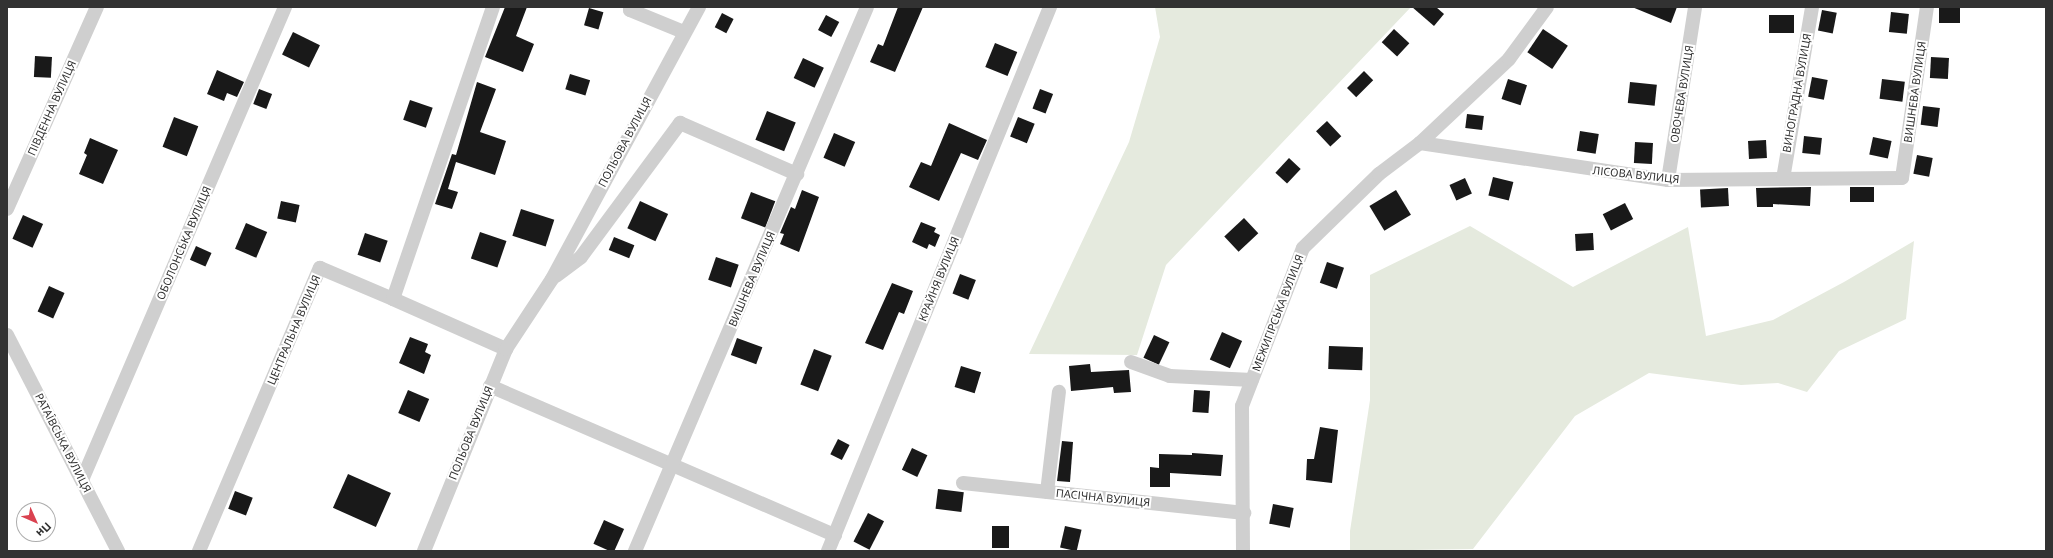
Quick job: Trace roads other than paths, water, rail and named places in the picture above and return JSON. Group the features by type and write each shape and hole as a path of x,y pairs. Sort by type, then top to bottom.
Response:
{"street":[{"name":"ПІВДЕННА ВУЛИЦЯ","path":"7,209 96,7"},
{"name":"ОБОЛОНСЬКА ВУЛИЦЯ","path":"82,480 285,7"},
{"path":"493,7 393,299 506,349"},
{"path":"630,7 630,10 684,32"},
{"name":"ПОЛЬОВА ВУЛИЦЯ","path":"424,551 506,349 552,279 684,32 699,7"},
{"name":"ВИШНЕВА ВУЛИЦЯ","path":"635,551 867,7"},
{"name":"КРАЙНЯ ВУЛИЦЯ","path":"828,551 1050,7"},
{"name":"МЕЖИГІРСЬКА ВУЛИЦЯ","path":"1243,551 1244,513 1242,406 1303,248 1379,174 1420,143 1509,59 1547,7"},
{"name":"ОВОЧЕВА ВУЛИЦЯ","path":"1668,180 1695,7"},
{"name":"ВИНОГРАДНА ВУЛИЦЯ","path":"1783,179 1812,7"},
{"name":"ВИШНЕВА ВУЛИЦЯ","path":"1902,178 1927,7"},
{"name":"ПОЛЬОВА ВУЛИЦЯ","path":"552,279 581,257 680,123 797,174"},
{"name":"ЛІСОВА ВУЛИЦЯ","path":"1420,143 1668,180 1902,178"},
{"name":"ЦЕНТРАЛЬНА ВУЛИЦЯ","path":"199,551 320,268 393,299"},
{"name":"РАТАЇВСЬКА ВУЛИЦЯ","path":"7,335 118,551"},
{"path":"1132,362 1170,376 1252,380"},
{"path":"490,386 673,463 835,535"},
{"path":"1047,492 1059,392"},
{"name":"ПАСІЧНА ВУЛИЦЯ","path":"962,483 1244,513"}]}
